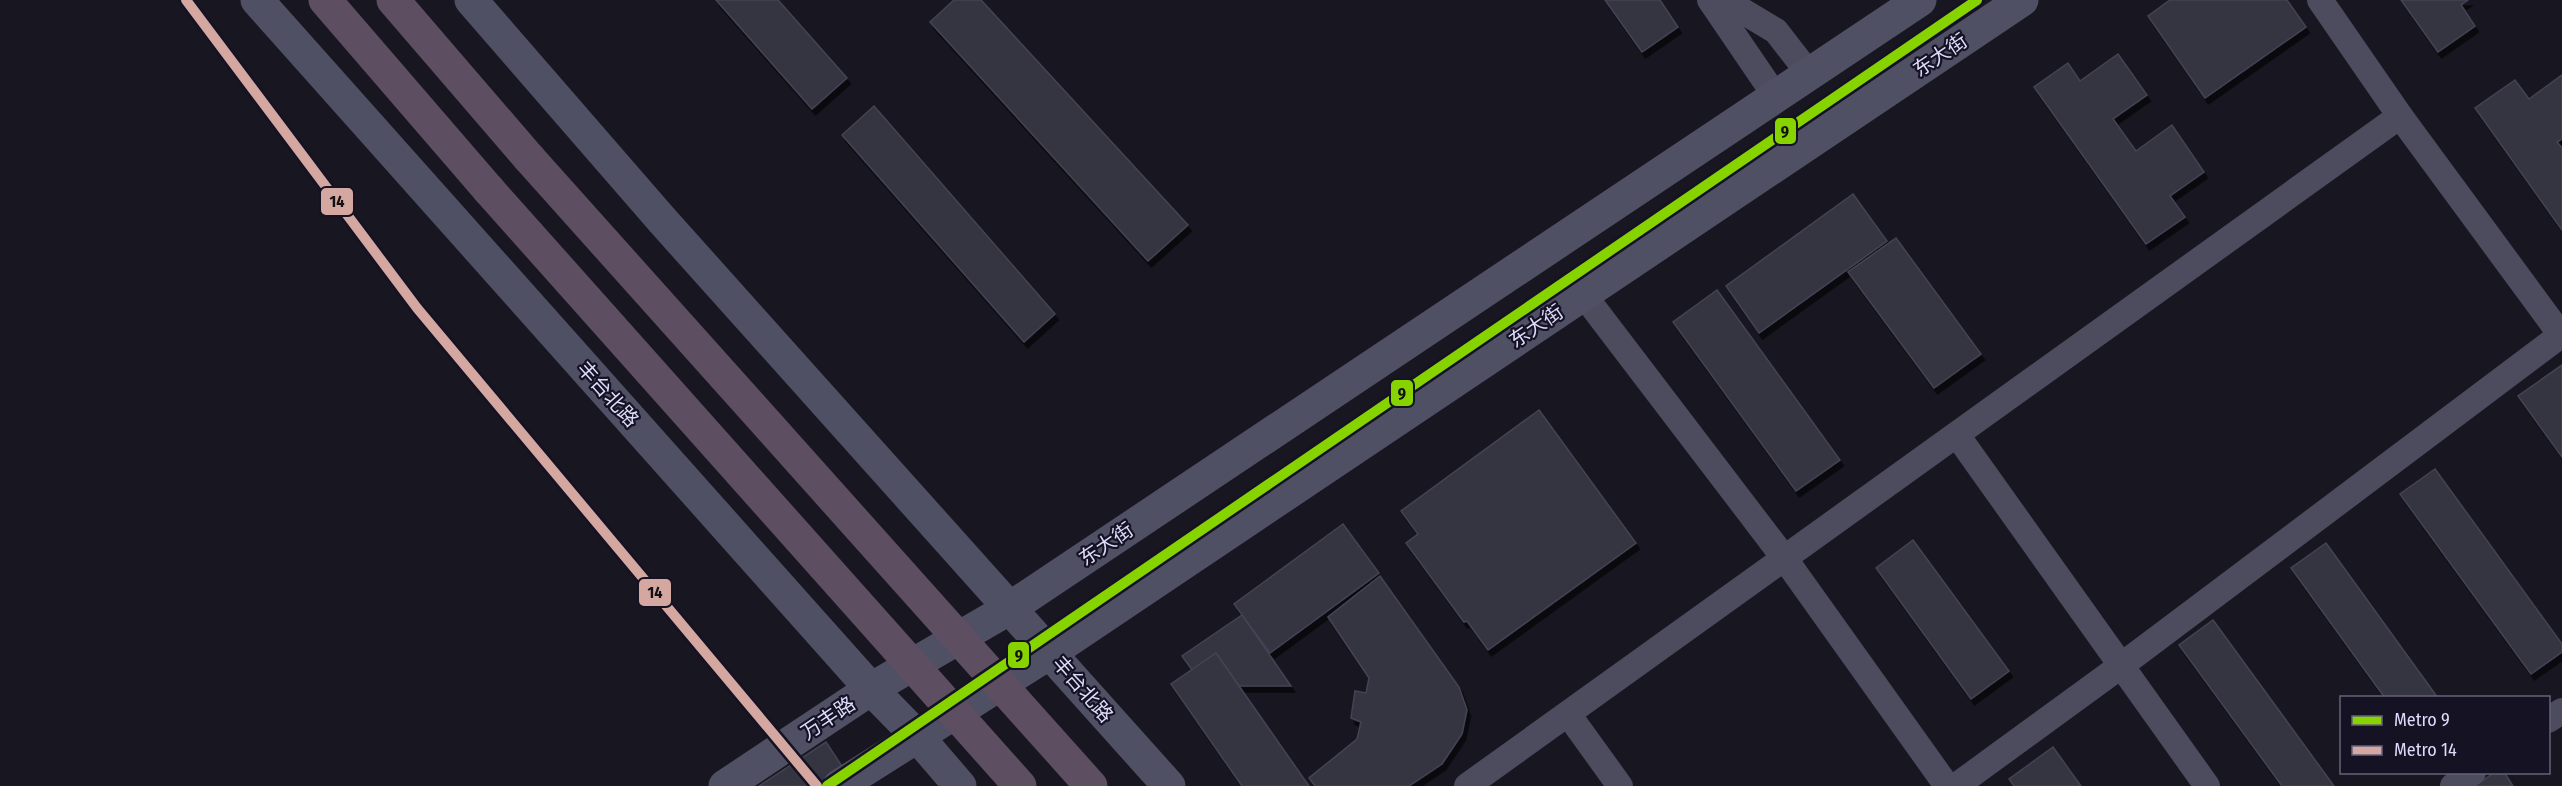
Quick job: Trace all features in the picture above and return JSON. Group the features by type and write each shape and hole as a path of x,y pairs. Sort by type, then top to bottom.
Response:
{"highway":[{"path":"325,0 488,189 1020,786"},
{"path":"393,0 529,158 1090,786"}],"main road":[{"name":"丰台北路","path":"257,0 960,786"},
{"name":"丰台北路","path":"471,0 662,220 1169,786"},
{"name":"东大街","path":"871,689 1010,608 1920,0"},
{"name":"东大街","path":"917,736 1051,652 2022,0"},
{"name":"万丰路","path":"725,786 871,689"},
{"path":"839,786 917,736"}],"street":[{"path":"1710,0 1776,97"},
{"path":"1728,0 1776,31 1810,75"},
{"path":"1956,786 2122,665 2562,335 2400,116 2320,0"},
{"path":"1467,786 2400,116"},
{"path":"1583,294 1785,559 1947,786"},
{"path":"1957,435 2207,786"},
{"path":"1568,714 1620,786"},
{"path":"2453,786 2470,774"}],"building":[{"path":"716,0 778,0 847,78 812,109"},
{"path":"954,0 981,0 1188,225 1148,261 930,22"},
{"path":"1605,0 1660,0 1678,27 1642,52"},
{"path":"2170,0 2287,0 2306,27 2205,98 2148,16"},
{"path":"2401,0 2468,0 2461,5 2475,26 2438,52"},
{"path":"2118,54 2147,95 2113,119 2136,151 2172,125 2204,172 2170,196 2185,217 2146,244 2034,87 2068,63 2080,81"},
{"path":"2562,75 2562,139 2557,142 2562,148 2562,230 2475,108 2515,80 2529,99"},
{"path":"874,106 1055,314 1024,342 842,135"},
{"path":"1853,194 1887,241 1759,333 1726,286"},
{"path":"1896,238 1981,354 1934,388 1848,272"},
{"path":"1717,290 1840,460 1796,491 1673,322"},
{"path":"2562,365 2562,457 2518,396"},
{"path":"1539,410 1636,543 1488,650 1467,621 1464,622 1406,543 1418,534 1401,511"},
{"path":"2435,469 2562,644 2562,652 2531,674 2400,494"},
{"path":"1343,524 1379,573 1270,653 1234,604"},
{"path":"1913,540 2009,671 1971,699 1876,568"},
{"path":"2326,543 2437,696 2384,696 2291,568"},
{"path":"1380,576 1459,687 1467,710 1462,734 1442,764 1409,786 1315,786 1309,778 1357,739 1361,722 1351,718 1355,691 1366,693 1369,678 1328,617"},
{"path":"1242,615 1291,686 1239,686 1216,653 1192,670 1182,656"},
{"path":"2213,620 2334,786 2282,786 2179,645"},
{"path":"1216,653 1309,786 1242,786 1171,684"},
{"path":"826,742 855,786 759,786"},
{"path":"2053,747 2081,786 2014,786 2009,779"},
{"path":"2492,774 2505,774 2513,786 2475,786"}],"metro line":[{"name":"14","path":"186,0 417,308 817,786"},
{"name":"9","path":"827,786 1977,0"}]}
